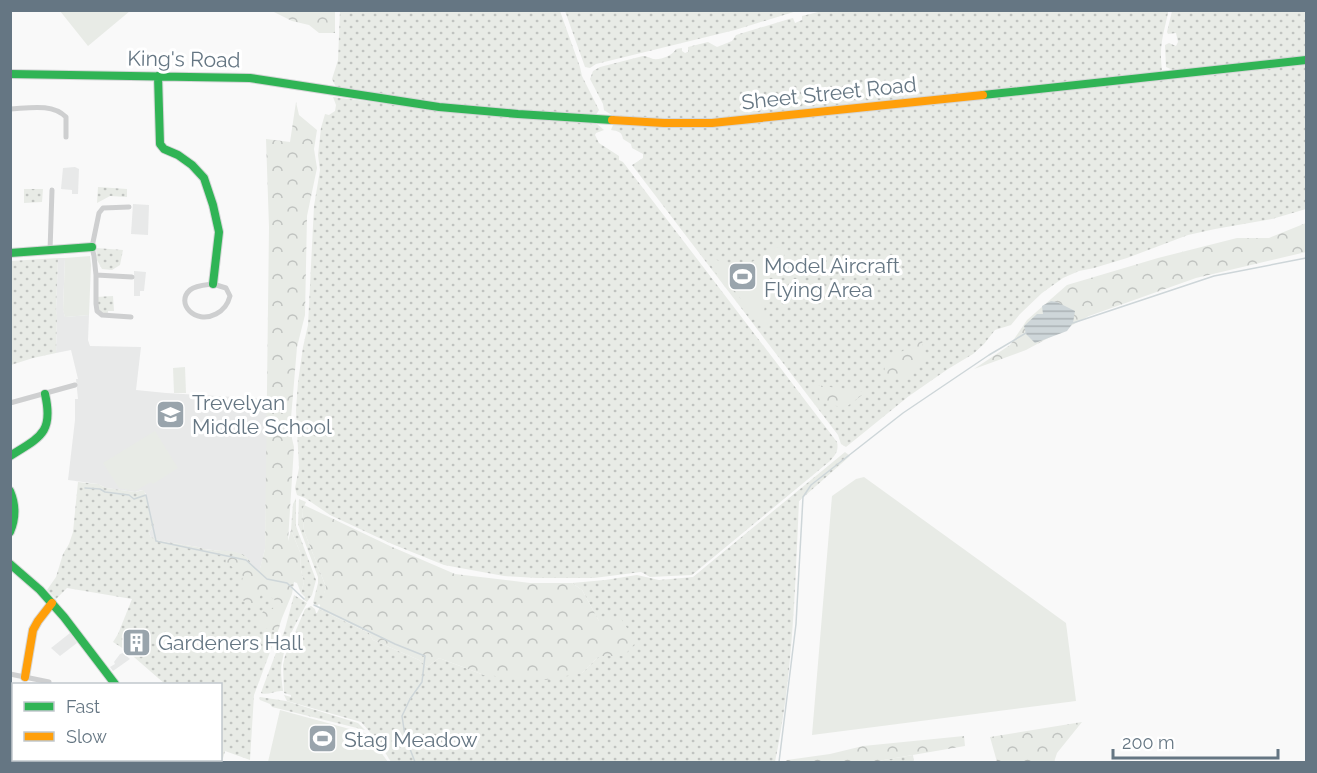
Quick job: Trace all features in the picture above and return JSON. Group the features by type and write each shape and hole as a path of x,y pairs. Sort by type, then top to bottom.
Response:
{"main road":[{"name":"Sheet Street Road","path":"355,95 519,114 664,123 712,123 1306,60"},
{"name":"King's Road","path":"10,74 250,78 355,95"},
{"path":"158,76 160,144 164,149 192,165 204,178 213,205 219,232 213,284"},
{"path":"10,253 92,247"},
{"path":"10,456 41,437 50,415 45,394"},
{"path":"10,490 14,499 15,513 14,524 10,532"},
{"path":"10,564 52,603 114,683"},
{"path":"25,677 33,630 52,603"}],"street":[{"path":"10,109 50,108 60,111 66,117 66,137"},
{"path":"50,251 52,190"},
{"path":"129,207 103,208 99,213 92,247 96,274 97,311 102,315 131,317"},
{"path":"96,274 132,277"},
{"path":"213,284 226,288 230,296 228,304 219,313 208,318 197,317 189,312 185,305 185,296 190,290 200,285 213,284"},
{"path":"10,403 75,385"},
{"path":"10,674 49,682"}],"shaded area":[{"path":"63,168 79,169 78,194 72,194 72,190 61,189"},
{"path":"133,204 149,205 148,235 131,234"},
{"name":"Trevelyan Middle School","path":"58,258 65,258 63,309 65,317 89,315 88,340 90,346 141,347 136,390 268,399 265,549 259,573 246,557 238,553 203,549 160,541 151,537 149,533 153,527 146,494 142,490 135,492 68,480 75,420 75,399 78,399 76,379 78,379 71,350 56,353"},
{"path":"134,271 146,272 144,291 140,291 140,296 134,296"},
{"path":"1051,301 1075,311 1073,323 1067,331 1035,343 1026,334 1024,326 1037,314 1043,314 1042,306"},
{"path":"70,633 77,643 60,656 51,648"},
{"path":"123,653 130,659 113,671 110,667"}],"green space":[{"path":"565,10 797,11 735,30 596,64 590,68 585,67"},
{"path":"60,11 130,11 88,46"},
{"path":"272,11 335,11 335,33 319,33 309,25 292,21"},
{"path":"340,11 560,11 582,76 599,110 596,115 465,106 336,87 332,79 338,60"},
{"path":"822,11 1168,11 1168,13 1161,47 1162,70 1156,74 772,115 690,121 616,118 604,110 590,79 593,71 600,67 643,56 653,59 663,58 672,54 676,49 682,48 685,53 688,52 688,47 708,42 717,47 732,41 736,35 793,18 795,23 802,20 802,16"},
{"path":"1172,11 1306,11 1306,58 1175,71 1166,67 1165,45 1169,43 1176,46 1178,42 1176,33 1168,34 1167,32"},
{"path":"1306,64 1306,209 1272,219 1188,235 1127,258 1079,271 1063,278 1042,293 1011,325 995,330 973,354 909,396 846,447 841,444 838,435 632,165 643,158 643,154 632,148 619,132 611,130 615,124 667,126"},
{"path":"333,97 597,124 604,130 595,135 599,143 619,156 619,160 623,162 837,442 837,450 833,457 692,575 650,577 641,572 594,578 536,578 504,576 444,565 330,515 297,495 295,488 299,468 296,410 298,382 308,325 314,206 320,170 318,155 325,114 329,115 335,111 336,105"},
{"path":"296,102 299,115 317,130 314,149 317,168 307,216 305,315 297,347 290,430 294,447 288,541 291,530 300,552 304,582 301,593 297,583 294,582 292,594 277,633 256,624 265,608 273,609 275,600 262,591 255,612 239,596 243,576 225,561 236,553 243,555 259,572 265,549 269,227 266,139 290,142"},
{"path":"98,187 127,189 127,197 110,196 97,203"},
{"path":"24,189 43,189 42,202 24,203"},
{"path":"1306,223 1306,252 1196,278 1089,316 1026,350 974,369 1010,345 1027,320 1067,285 1237,238 1269,238"},
{"name":"Model Aircraft Flying Area","path":"776,247 782,248 785,254 781,260 768,268 764,313 769,323 763,325 735,291 725,287 709,262 710,258 713,258 733,268 742,268"},
{"path":"96,248 123,250 120,265 112,270 102,269 97,260"},
{"path":"90,256 89,315 65,317 63,310 65,258"},
{"path":"58,258 56,353 11,365 11,261"},
{"path":"113,296 114,311 108,311 108,316 99,312 96,297"},
{"path":"922,340 925,361 906,378 884,379 885,361"},
{"path":"185,367 186,393 174,393 173,368"},
{"path":"816,385 866,392 845,408 820,402"},
{"path":"155,431 178,468 153,484 151,482 135,491 119,488 103,463"},
{"path":"845,452 850,456 799,501 786,698 775,762 391,762 378,741 361,722 287,701 284,695 291,697 284,693 285,656 305,609 311,606 316,613 319,609 369,633 373,640 419,660 427,667 439,658 484,675 582,673 599,656 624,656 599,621 582,590 572,583 637,575 659,580 693,577"},
{"path":"864,477 1066,623 1076,701 812,735 832,496 856,479"},
{"path":"78,482 135,492 144,490 149,515 154,521 149,533 151,537 160,541 208,550 237,552 247,557 258,572 259,570 287,580 279,628 254,695 250,760 225,751 222,762 214,762 222,761 222,683 164,683 113,642 132,599 67,588 56,599 47,590 56,577 73,532"},
{"path":"296,498 296,526 316,580 312,595 307,602 301,593 304,582 300,552 291,530 293,504"},
{"path":"299,499 306,502 302,511 304,531 326,587 321,606 313,603 318,577 298,524"},
{"path":"304,505 455,574 530,583 572,583 582,590 599,621 620,617 636,642 624,656 599,656 582,673 545,680 484,675 439,658 427,667 419,660 373,640 369,633 319,609 326,587 304,531 302,511"},
{"path":"294,595 307,603 284,654 281,669 283,691 261,693 285,629"},
{"path":"260,697 286,701 358,723 365,730 272,707 260,700"},
{"name":"Stag Meadow","path":"280,710 368,734 388,762 268,762"},
{"path":"1082,722 1057,753 1054,762 997,762 990,737"},
{"path":"964,736 965,746 872,762 785,762 863,746"},
{"path":"913,755 914,762 872,762"}],"waterway":[{"path":"1073,323 1214,276 1306,258"},
{"path":"779,762 796,624 803,497 811,485 903,413 1026,333"},
{"path":"85,488 129,495 134,499 146,495 156,541 246,560 267,579 287,583 304,599"},
{"path":"314,605 425,656 422,682 402,716 405,736 415,762"}],"traffic: fast":[{"path":"983,95 1306,60"},
{"path":"10,74 250,78 439,107 612,120"},
{"path":"158,76 160,144 164,149 192,165 204,178 213,205 219,232 213,284"},
{"path":"10,253 92,247"},
{"path":"10,456 37,438 46,426 48,417 45,394"},
{"path":"10,491 14,511 10,532"},
{"path":"10,564 40,590 64,617 114,683"}],"traffic: slow":[{"path":"612,120 712,123 983,95"},
{"path":"25,677 33,630 52,603"}],"place":[{"name":"Model Aircraft Flying Area","path":"743,277"},
{"name":"Trevelyan Middle School","path":"171,414"},
{"name":"Gardeners Hall","path":"137,642"},
{"name":"Stag Meadow","path":"323,739"}]}
